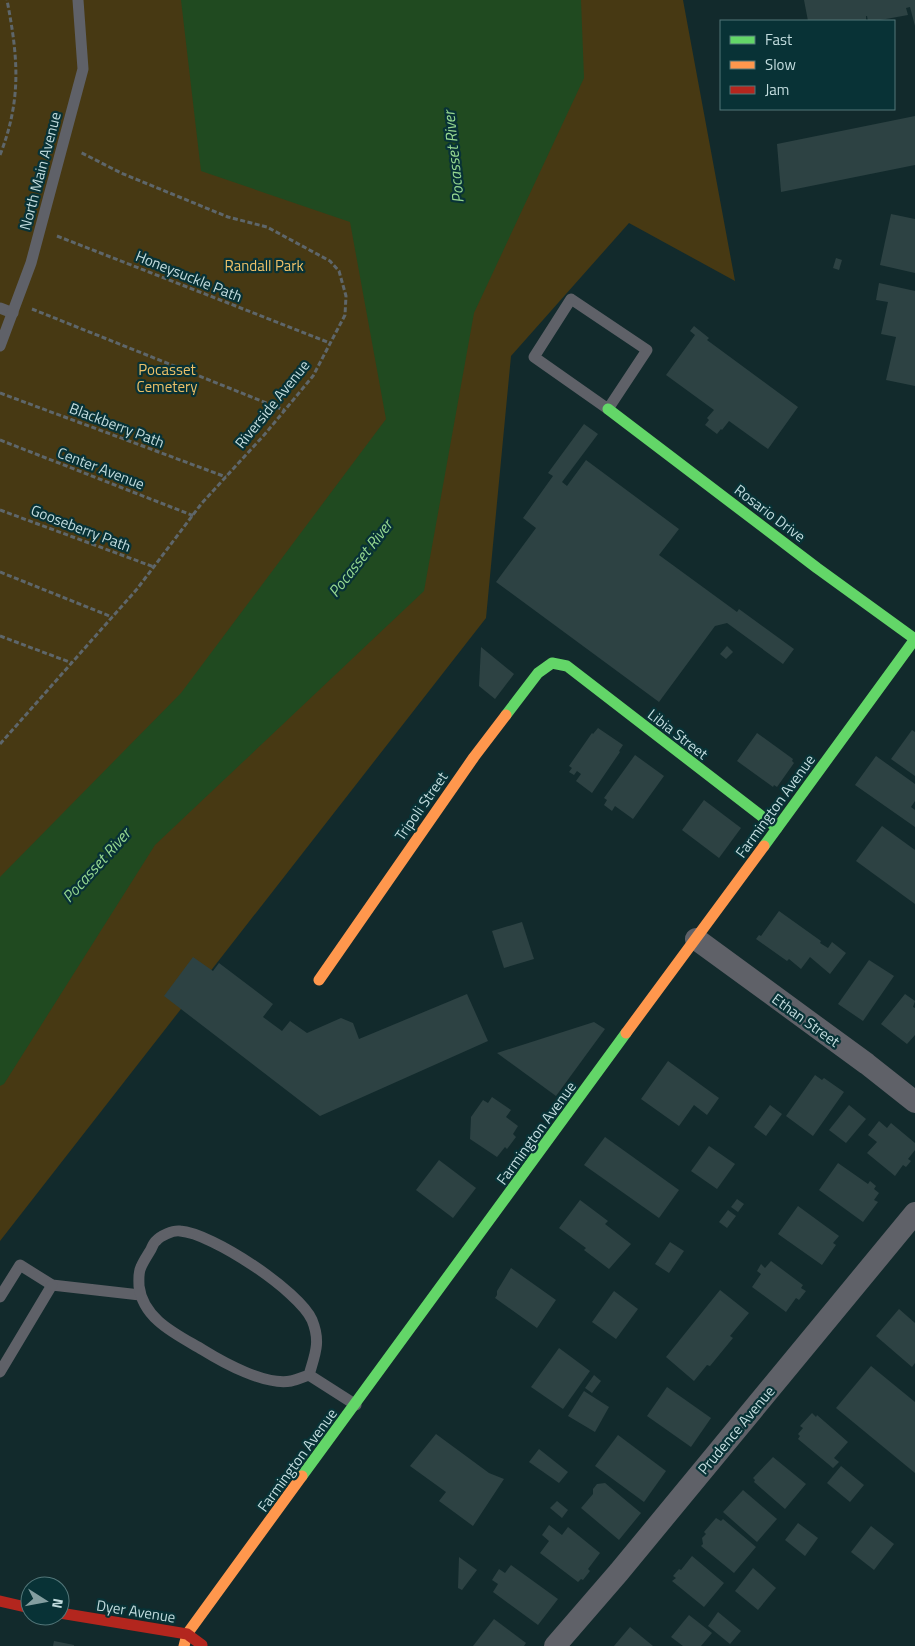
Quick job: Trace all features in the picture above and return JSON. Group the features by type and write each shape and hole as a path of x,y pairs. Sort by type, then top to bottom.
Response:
{"street":[{"name":"Rosario Drive","path":"608,409 817,568 915,639"},
{"name":"Farmington Avenue","path":"186,1640 915,639"},
{"name":"Tripoli Street","path":"319,980 474,757 521,694 538,672 552,663 560,664"},
{"name":"Libia Street","path":"560,664 567,666 777,828"},
{"name":"Ethan Street","path":"696,939 867,1064 915,1102"},
{"name":"Prudence Avenue","path":"555,1646 619,1572 915,1213"},
{"path":"0,1602 20,1606"},
{"name":"Dyer Avenue","path":"70,1615 186,1640 203,1646"}],"lane":[{"name":"North Main Avenue","path":"0,346 31,263 83,69 78,0"},
{"path":"571,299 647,350 608,409 534,357 571,299"},
{"path":"0,308 14,308"},
{"path":"178,1230 192,1233 232,1251 267,1275 292,1296 311,1319 318,1344 309,1375 290,1382 269,1380 252,1374 219,1360 165,1327 151,1315 140,1295 138,1278 140,1268 156,1241 178,1230"},
{"path":"0,1297 20,1264 52,1285 140,1295"},
{"path":"0,1372 52,1285"},
{"path":"309,1375 356,1405"}],"path":[{"path":"0,155 9,132 17,85 14,38 6,0"},
{"name":"Riverside Avenue","path":"0,744 112,617 154,567 202,504 313,376 345,315 346,296 339,271 330,261 267,227 228,218 122,173 63,143"},
{"name":"Honeysuckle Path","path":"41,229 330,343"},
{"path":"14,308 284,410"},
{"name":"Blackberry Path","path":"0,393 226,477"},
{"name":"Center Avenue","path":"0,440 194,516"},
{"name":"Gooseberry Path","path":"0,510 154,567"},
{"path":"0,572 112,617"},
{"path":"0,636 72,663"}],"green space":[{"name":"Randall Park","path":"0,0 683,0 735,281 629,223 511,356 486,618 0,1241"}],"water":[{"name":"Pocasset River","path":"181,0 581,0 584,78 474,313 424,591 155,845 4,1084 0,1086 0,877 181,693 386,419 350,222 201,171"}],"building":[{"path":"804,0 915,0 915,26 910,7 906,8 908,15 880,20 868,20 866,16 866,20 808,20"},
{"path":"915,116 915,165 781,192 777,144"},
{"path":"891,214 915,219 915,273 880,265"},
{"path":"836,258 842,260 839,270 833,268"},
{"path":"879,283 915,291 915,386 886,380 896,337 881,334 888,302 876,300"},
{"path":"694,326 709,338 707,340 798,407 768,449 729,421 717,434 705,425 709,420 707,418 714,410 666,375 695,335 690,331"},
{"path":"584,424 598,434 562,482 567,486 586,460 679,529 659,555 737,612 739,609 794,649 783,664 727,623 715,626 659,702 496,582 536,528 523,518 553,476 548,473"},
{"path":"727,646 733,652 726,659 720,654"},
{"path":"481,647 514,674 495,699 479,686"},
{"path":"598,728 623,745 592,793 576,781 581,774 577,771 574,775 569,772 572,768 569,766 592,733"},
{"path":"912,730 915,732 915,776 891,759"},
{"path":"757,733 793,759 794,763 777,787 774,785 773,787 737,761"},
{"path":"635,755 664,776 633,819 615,806 612,811 604,805 607,800 604,798"},
{"path":"876,756 915,784 915,801 911,807 915,810 915,827 855,785"},
{"path":"704,800 741,828 719,858 682,830"},
{"path":"882,826 915,850 915,904 856,861"},
{"path":"779,911 821,941 820,943 828,948 832,942 846,953 830,974 810,957 801,969 789,959 787,961 756,939 759,935 761,936"},
{"path":"522,922 534,959 504,968 492,931"},
{"path":"193,957 213,971 219,963 273,1004 263,1017 282,1031 290,1021 307,1033 341,1018 353,1023 359,1039 467,994 488,1041 320,1116 164,996"},
{"path":"869,960 894,976 863,1021 838,1004"},
{"path":"905,994 915,1001 913,1007 915,1008 915,1035 907,1044 881,1024"},
{"path":"594,1022 605,1029 556,1096 497,1053"},
{"path":"668,1061 719,1098 707,1115 694,1105 679,1126 641,1099"},
{"path":"815,1075 822,1080 824,1078 844,1092 813,1136 786,1116"},
{"path":"492,1097 511,1110 506,1117 518,1126 513,1134 516,1137 507,1149 505,1147 497,1157 470,1139 471,1117 483,1100 488,1103"},
{"path":"770,1105 782,1114 766,1136 754,1127"},
{"path":"849,1105 866,1119 846,1143 829,1130"},
{"path":"879,1121 887,1128 891,1123 915,1143 915,1150 908,1159 911,1161 906,1167 903,1165 895,1176 867,1153 877,1142 868,1135"},
{"path":"605,1137 679,1190 659,1218 584,1165"},
{"path":"709,1146 735,1164 717,1189 691,1171"},
{"path":"439,1160 476,1188 453,1218 416,1190"},
{"path":"838,1163 868,1184 870,1181 876,1186 874,1189 879,1193 874,1200 878,1202 863,1222 819,1190"},
{"path":"737,1199 744,1204 738,1212 731,1207"},
{"path":"580,1200 608,1221 605,1224 631,1244 609,1269 584,1250 586,1248 559,1228"},
{"path":"798,1206 839,1236 833,1243 836,1245 822,1265 778,1234"},
{"path":"728,1210 736,1216 727,1228 719,1222"},
{"path":"670,1242 684,1251 669,1273 655,1264"},
{"path":"771,1261 803,1285 801,1288 806,1291 799,1300 796,1298 786,1312 752,1287 761,1274 757,1271 761,1264 765,1268"},
{"path":"511,1268 556,1300 537,1328 495,1298 497,1291"},
{"path":"720,1290 749,1313 730,1336 733,1338 710,1366 707,1365 694,1381 666,1357"},
{"path":"614,1291 638,1309 616,1339 592,1322"},
{"path":"899,1309 915,1323 915,1363 912,1367 876,1336"},
{"path":"559,1348 590,1371 563,1409 531,1387"},
{"path":"871,1366 915,1402 915,1473 836,1408"},
{"path":"594,1375 601,1381 592,1393 585,1388"},
{"path":"667,1387 711,1418 691,1447 647,1416"},
{"path":"584,1391 609,1407 595,1432 568,1416"},
{"path":"812,1413 816,1417 817,1415 848,1442 834,1458 839,1462 833,1468 798,1439 800,1436 798,1434 803,1428 800,1426"},
{"path":"436,1434 489,1473 504,1479 473,1526 439,1501 446,1492 410,1466"},
{"path":"618,1435 666,1471 644,1502 595,1466"},
{"path":"539,1449 568,1472 559,1483 529,1462"},
{"path":"773,1457 806,1484 785,1509 754,1482 753,1478"},
{"path":"841,1466 864,1485 850,1502 827,1483"},
{"path":"605,1483 641,1513 619,1540 581,1508 593,1494 593,1489 597,1484"},
{"path":"743,1490 777,1519 757,1542 723,1512"},
{"path":"557,1501 568,1510 562,1518 550,1508"},
{"path":"716,1518 721,1521 723,1519 756,1547 734,1573 701,1546 703,1544 702,1538 706,1534 704,1532"},
{"path":"798,1523 818,1538 805,1556 785,1540"},
{"path":"549,1525 562,1535 568,1527 600,1553 588,1569 590,1571 583,1580 581,1579 578,1582 540,1553 549,1541 542,1535"},
{"path":"871,1526 894,1544 874,1570 851,1552"},
{"path":"692,1556 724,1583 704,1607 672,1581 676,1578 673,1576 679,1569 681,1570"},
{"path":"459,1557 477,1570 462,1590 458,1588"},
{"path":"511,1565 558,1599 538,1625 493,1592 498,1584 492,1580 499,1569 505,1573"},
{"path":"753,1568 776,1588 758,1610 735,1591"},
{"path":"718,1612 741,1631 730,1644 708,1626"},
{"path":"689,1615 712,1633 701,1646 683,1646 671,1637"},
{"path":"494,1619 526,1643 524,1646 473,1646"},
{"path":"630,1627 653,1646 614,1646"},
{"path":"54,1641 74,1645 74,1646 53,1646"}],"traffic: fast":[{"path":"608,409 817,568 915,639 764,846"},
{"path":"506,715 538,673 552,663 567,666 777,828"},
{"path":"302,1476 626,1033"}],"traffic: slow":[{"path":"319,980 474,757 506,715"},
{"path":"626,1033 764,846"},
{"path":"184,1646 187,1634 302,1476"}],"traffic: jam":[{"path":"0,1601 20,1606"},
{"path":"70,1615 187,1634 202,1645"}],"park label":[{"name":"Pocasset Cemetery","path":"167,378"}]}
